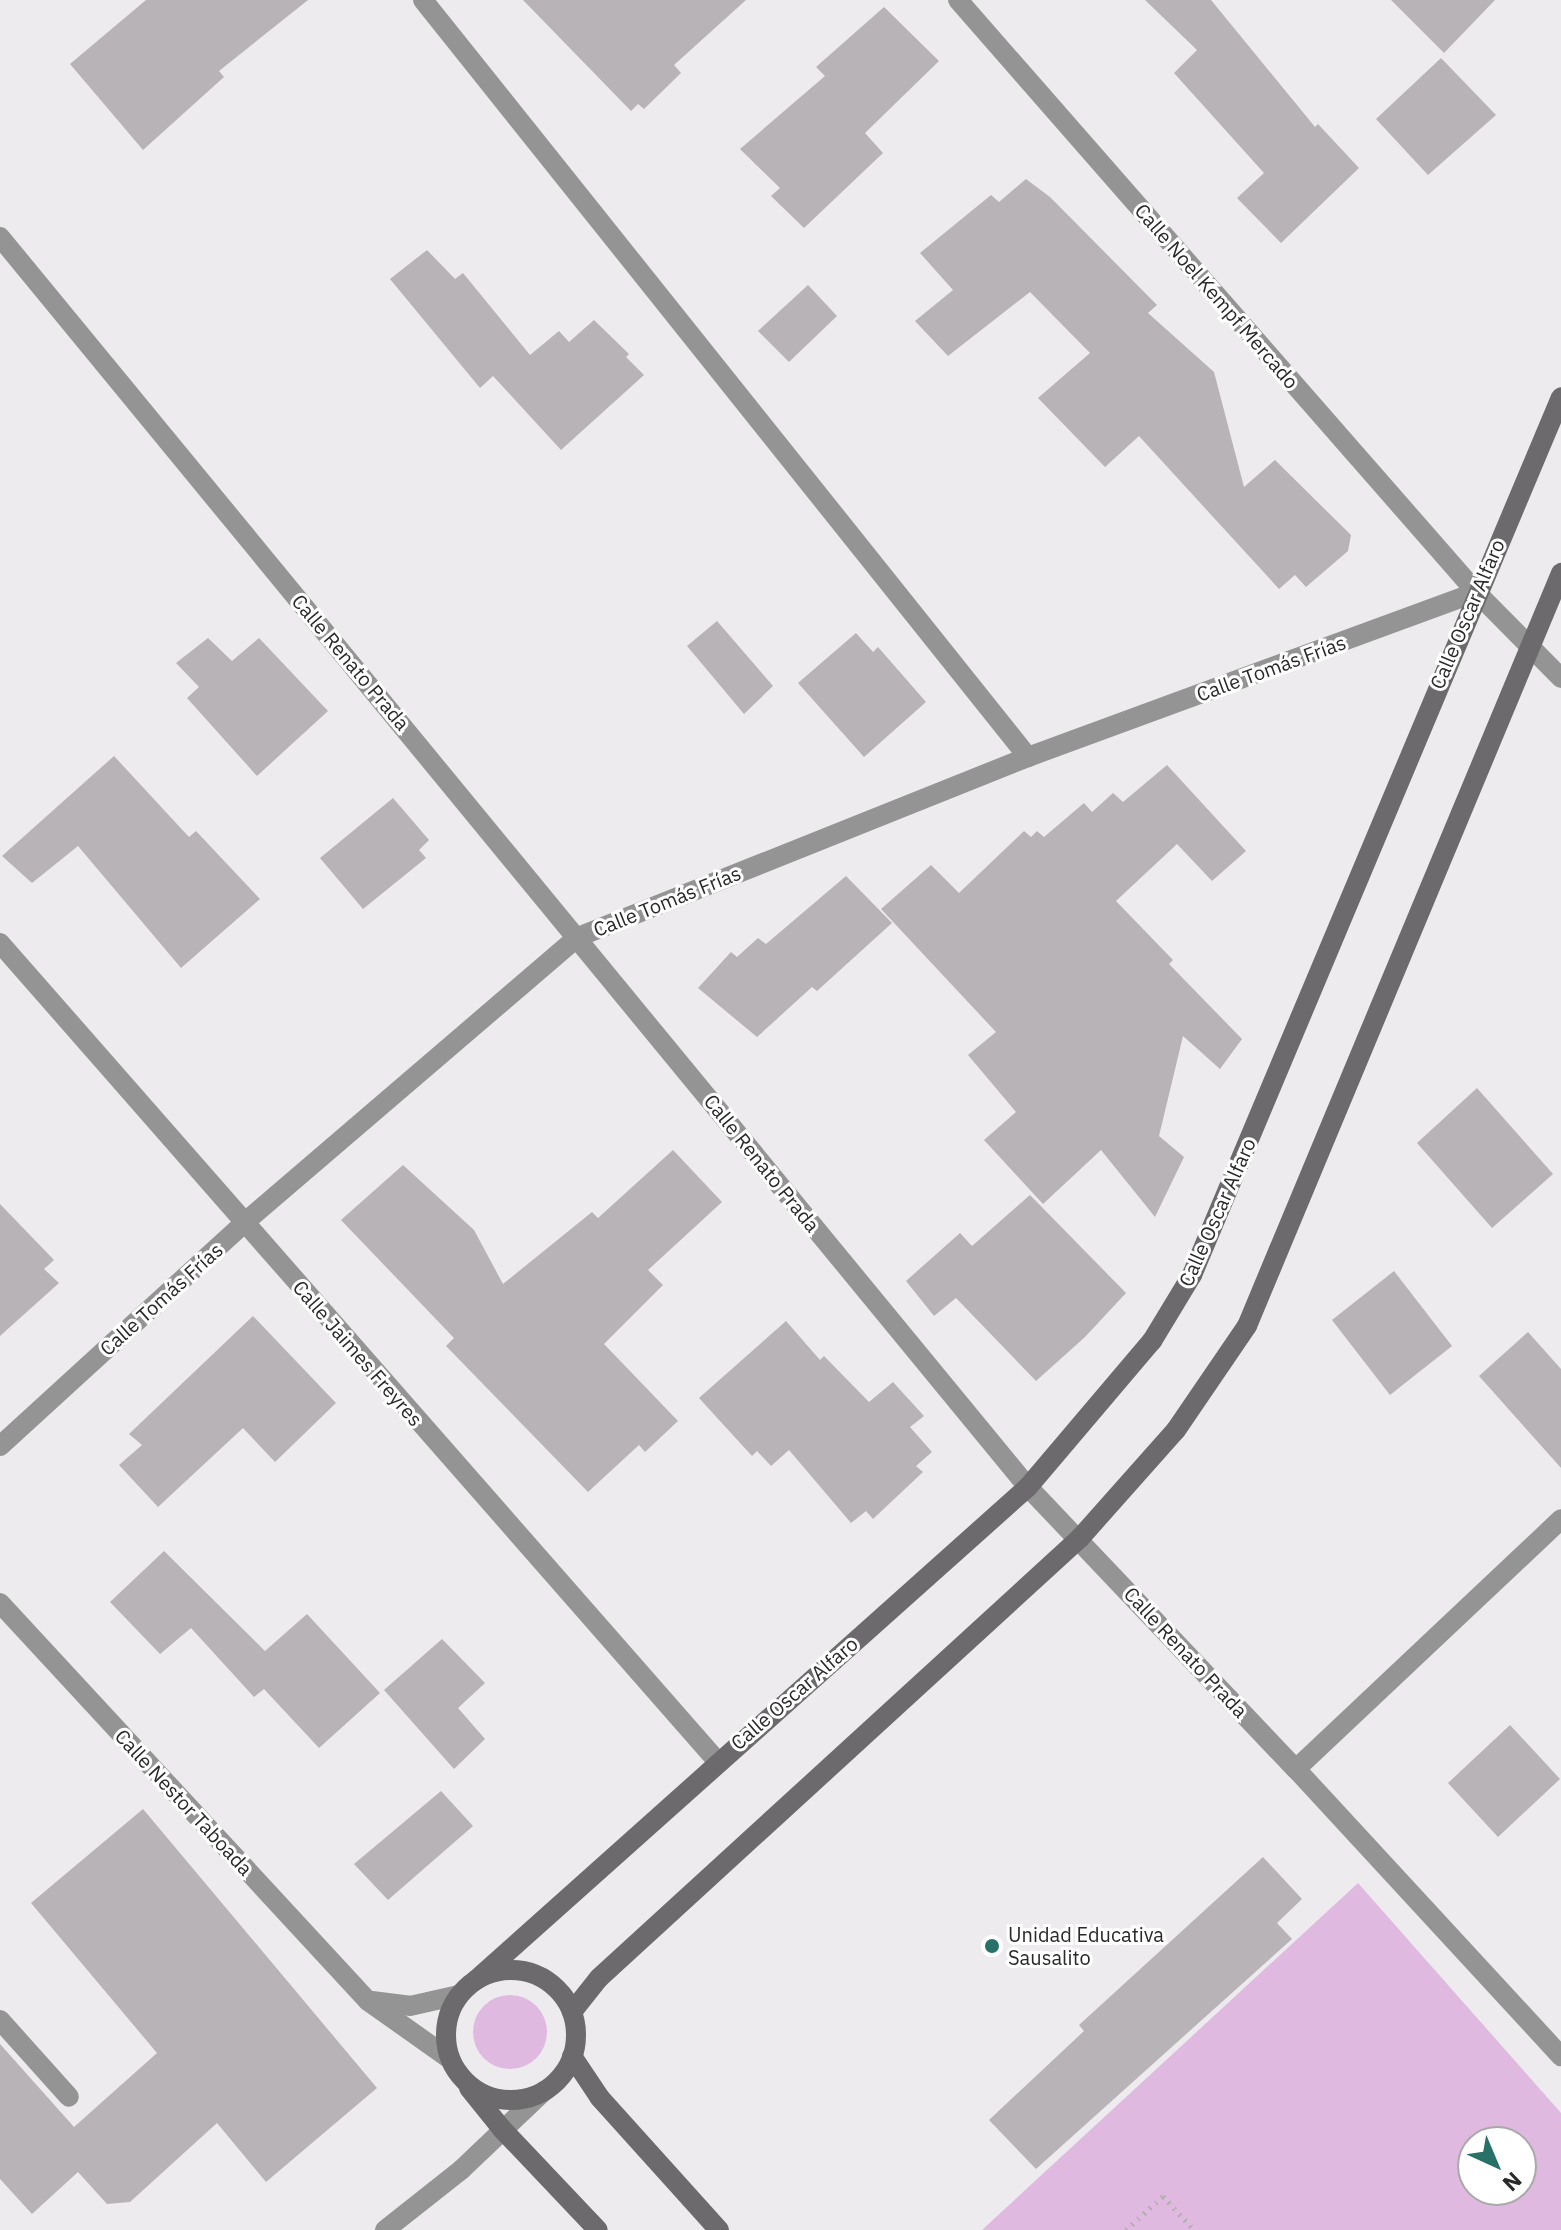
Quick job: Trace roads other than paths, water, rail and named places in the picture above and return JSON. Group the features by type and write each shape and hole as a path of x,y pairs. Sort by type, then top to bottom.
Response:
{"main road":[{"name":"Calle Oscar Alfaro","path":"476,1980 717,1761 1028,1487 1152,1341 1192,1275 1476,592 1561,397"},
{"path":"572,2012 599,1978 1080,1538 1176,1430 1247,1326 1561,573"},
{"path":"462,2078 479,2092 500,2099 523,2099 544,2091 561,2076 572,2056 576,2034 572,2012 563,1995 549,1982 532,1973 513,1969 494,1972 476,1980 459,1995 448,2015 445,2037 450,2059 462,2078 502,2129 598,2230"},
{"path":"572,2056 600,2098 719,2230"}],"street":[{"path":"423,0 1028,757"},
{"name":"Calle Noel Kempf Mercado","path":"958,0 1476,592 1561,678"},
{"name":"Calle Renato Prada","path":"0,237 1028,1487 1080,1538 1561,2056"},
{"name":"Calle Tomás Frías","path":"0,1446 244,1223 578,937 1028,757 1476,592"},
{"name":"Calle Jaimes Freyres","path":"0,943 717,1761"},
{"path":"1296,1769 1561,1519"},
{"name":"Calle Nestor Taboada","path":"0,1603 368,2001 450,2059"},
{"path":"368,2001 410,2006 459,1995"},
{"path":"0,2020 69,2097"},
{"path":"385,2230 461,2170 544,2091"}],"place":[{"name":"Unidad Educativa Sausalito","path":"992,1946"}]}
